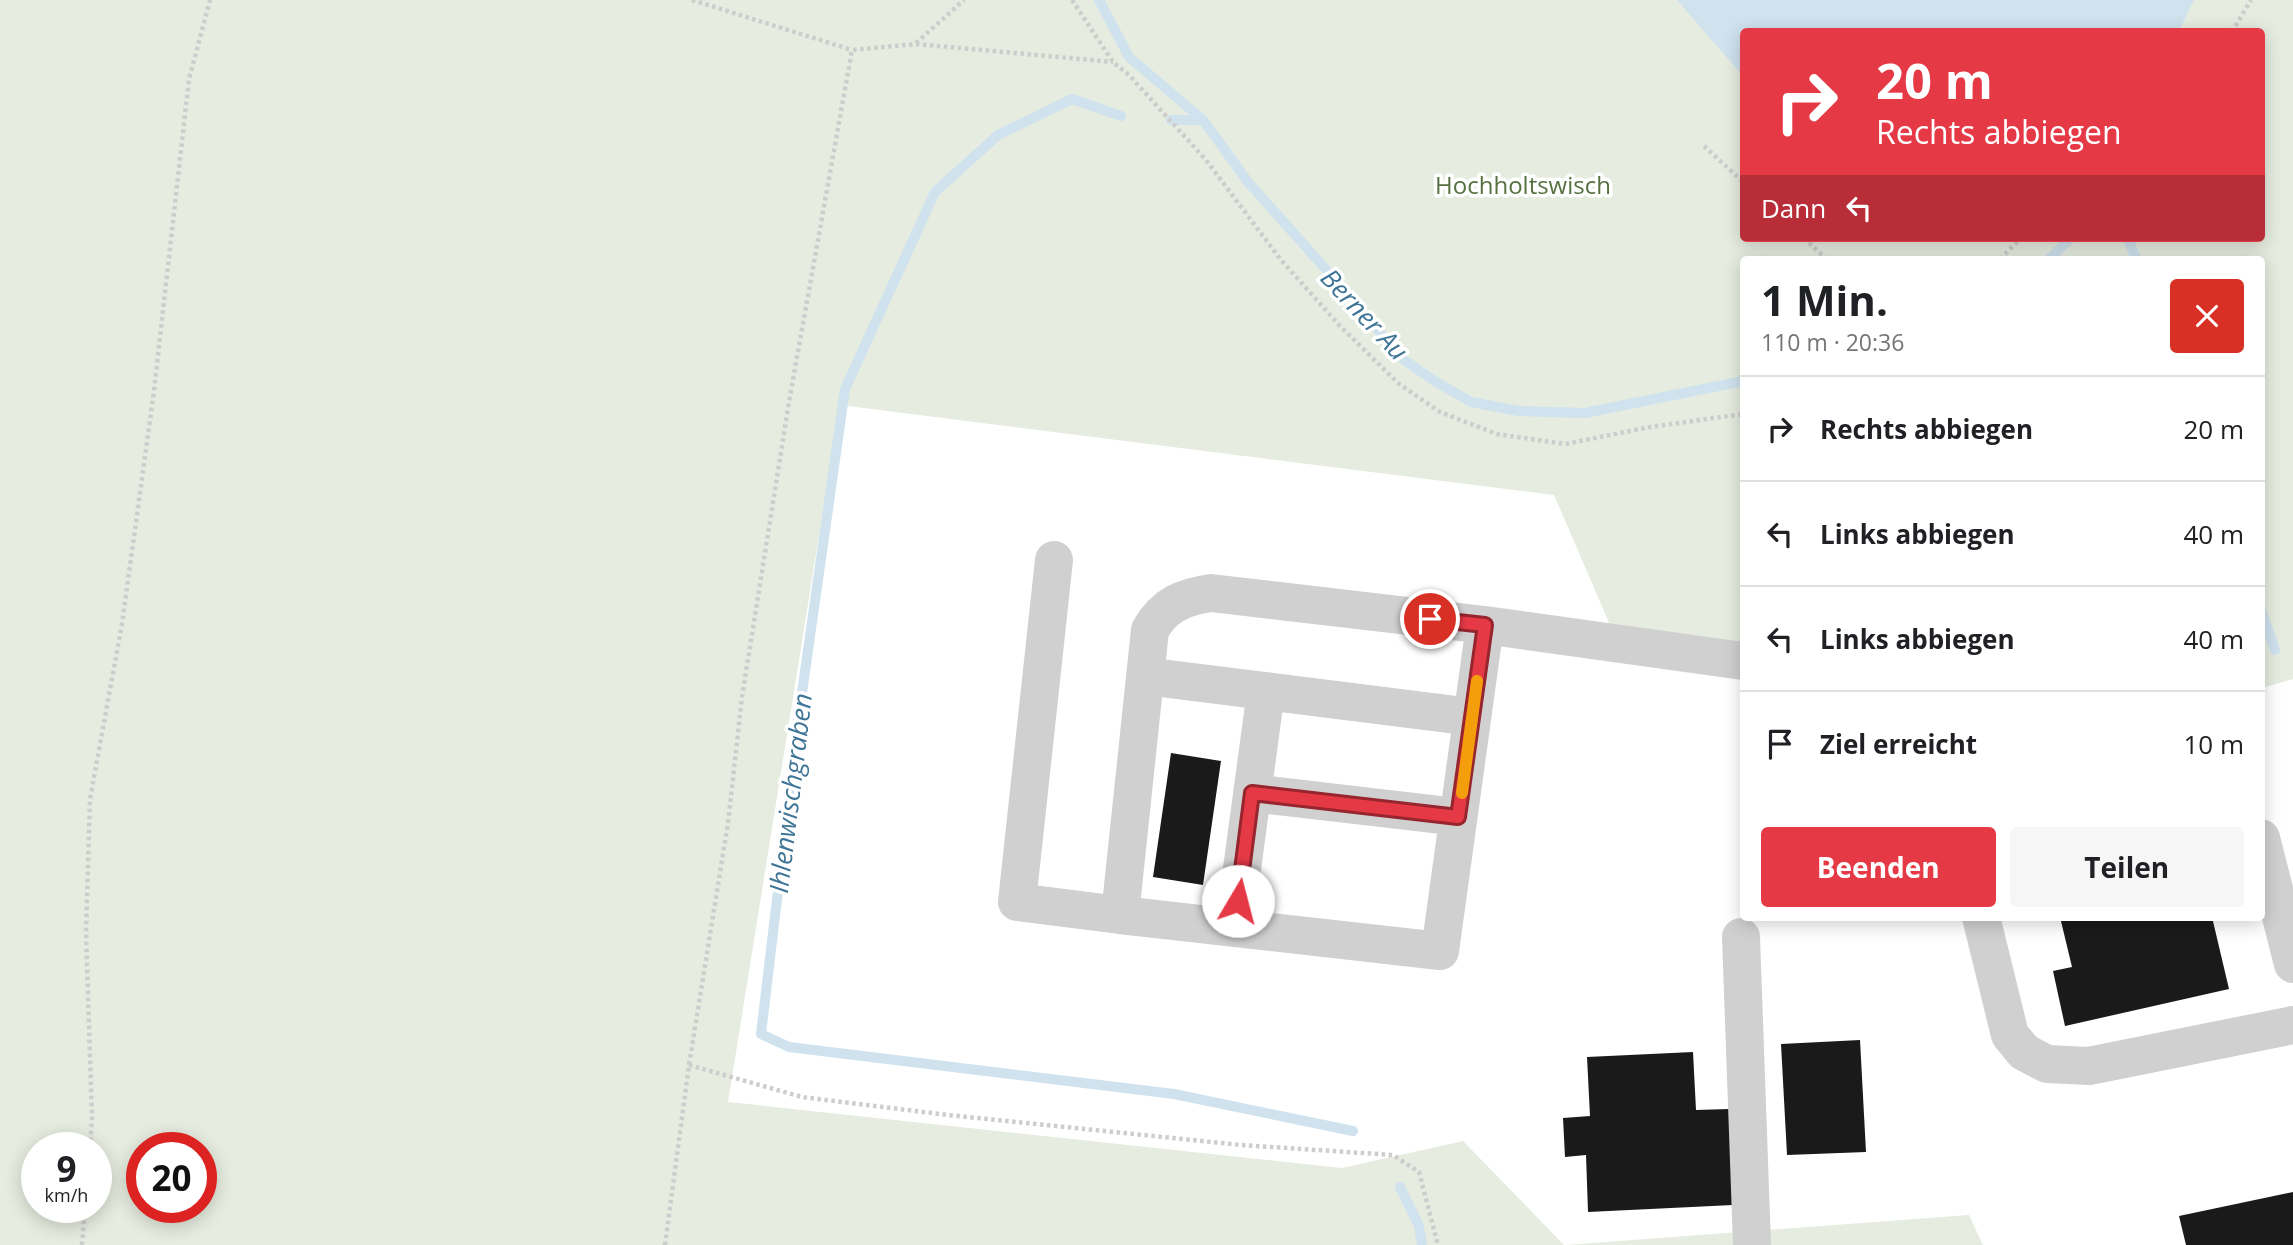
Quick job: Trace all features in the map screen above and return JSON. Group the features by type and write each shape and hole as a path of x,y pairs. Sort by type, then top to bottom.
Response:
{"lane":[{"path":"1054,560 1017,902 1440,951 1485,625"},
{"path":"1120,915 1150,630 1168,607 1187,596 1211,593 1485,625 1740,661"},
{"path":"1145,676 1472,717"},
{"path":"1234,928 1266,691"},
{"path":"1252,793 1458,817"},
{"path":"2270,843 2293,964"},
{"path":"1982,921 2010,1035 2024,1052 2047,1063 2089,1066 2293,1025"},
{"path":"1741,937 1752,1245"}],"path":[{"path":"91,1132 86,933 90,799 122,624 149,432 189,79 210,0"},
{"path":"692,0 852,50 916,44 1113,62"},
{"path":"916,44 964,0"},
{"path":"1072,0 1113,62 1129,75 1206,160 1281,260 1340,326 1399,384 1440,412 1497,434 1564,444 1650,427 1740,414"},
{"path":"2234,28 2250,0"},
{"path":"665,1245 689,1066 729,824 742,696 789,402 852,50"},
{"path":"1704,146 1740,179"},
{"path":"1808,242 1823,256"},
{"path":"2003,256 2017,242"},
{"path":"689,1066 802,1097 922,1112 1241,1144 1393,1156 1419,1172 1438,1245"},
{"path":"82,1245 84,1223"}],"green space":[{"name":"Hochholtswisch","path":"0,0 2293,0 2293,679 2265,687 2265,256 1740,256 1740,644 1610,625 1554,495 840,405 728,1102 1342,1168 1463,1141 1564,1245 0,1245"},
{"path":"1969,1215 1983,1245 1566,1245"}],"water":[{"path":"1677,0 2194,0 2180,28 1740,28 1740,73"}],"building":[{"path":"1171,753 1221,761 1203,885 1153,877"},
{"path":"2061,921 2213,921 2229,989 2065,1026 2053,971 2072,967"},
{"path":"1860,1040 1866,1152 1787,1155 1781,1044"},
{"path":"1693,1052 1696,1110 1729,1109 1733,1205 1588,1212 1586,1155 1565,1157 1563,1118 1590,1116 1587,1057"},
{"path":"2293,1192 2293,1245 2186,1245 2179,1216"}],"waterway":[{"name":"Berner Au","path":"1099,0 1129,57 1203,120 1248,182 1371,320 1397,355 1433,380 1471,402 1519,411 1585,413 1740,382"},
{"name":"Ihlenwischgraben","path":"1121,116 1072,99 998,135 935,192 845,389 799,714 761,1034 789,1047 1174,1094 1353,1131"},
{"path":"1171,120 1203,120"},
{"name":"Berner Au","path":"2052,256 2067,242"},
{"path":"2130,242 2135,256"},
{"path":"2265,621 2275,650"},
{"name":"Ihlenwischgraben","path":"1400,1187 1419,1226 1422,1245"}],"slow traffic":[{"path":"1462,793 1477,681"}],"route":[{"path":"1238,901 1252,793 1458,817 1485,625 1430,619"}]}
